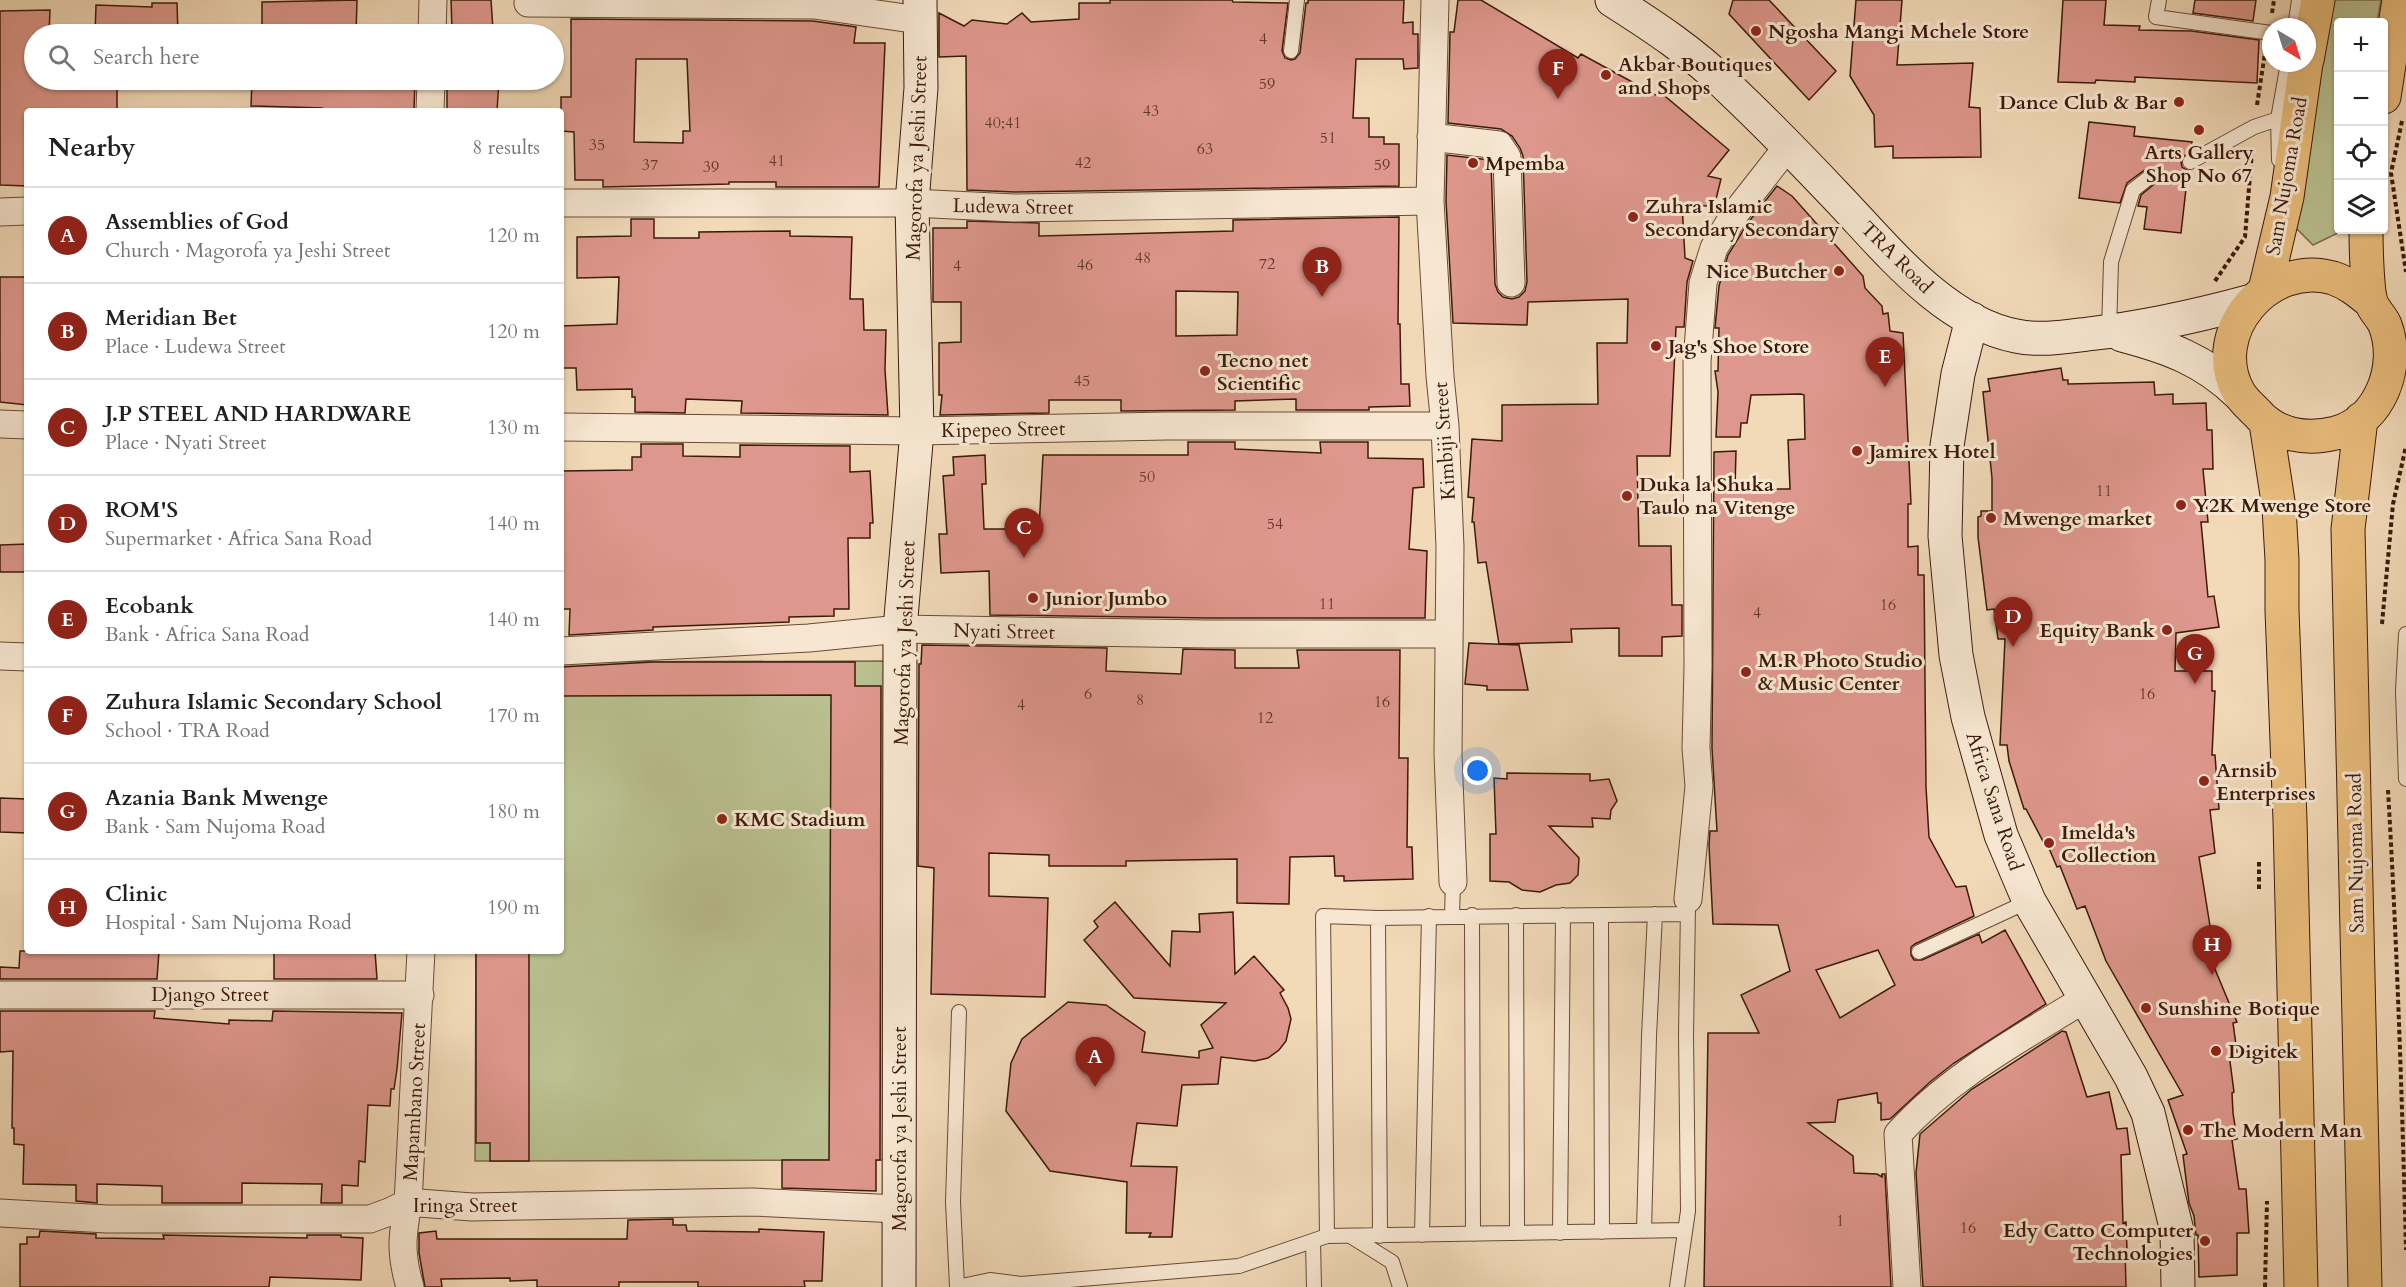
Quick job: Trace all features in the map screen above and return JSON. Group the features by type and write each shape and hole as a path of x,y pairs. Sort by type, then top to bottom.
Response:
{"main road":[{"name":"Sam Nujoma Road","path":"2315,18 2318,0"},
{"path":"2393,106 2400,19"},
{"name":"Sam Nujoma Road","path":"2258,295 2287,197 2288,116 2303,72"},
{"path":"2366,234 2371,302"},
{"path":"2309,275 2332,278 2354,287 2371,302 2385,324 2391,350 2389,376 2379,400 2361,419 2338,432 2314,437 2288,434 2265,423 2239,394 2232,375 2230,355 2233,335 2240,317 2258,295 2286,279 2309,275"},
{"name":"Sam Nujoma Road","path":"2361,419 2348,529 2365,1287"},
{"path":"2265,423 2279,508 2282,560 2301,1287"}],"street":[{"path":"432,24 433,0"},
{"name":"Kimbiji Street","path":"1435,0 1430,201 1445,426 1450,547 1448,754 1453,882"},
{"name":"TRA Road","path":"1612,0 1691,55 1726,84 1903,266 1949,307 1972,319 2001,332 2043,339 2109,332 2188,319 2258,295"},
{"path":"528,3 814,5 919,10"},
{"name":"Magorofa ya Jeshi Street","path":"899,1287 900,629 917,431 912,203 921,88 919,10"},
{"path":"430,108 431,90"},
{"path":"1431,137 1499,145 1507,157 1511,283"},
{"path":"1688,907 1699,786 1696,748 1697,362 1703,283 1714,248 1734,215 1788,146"},
{"name":"Ludewa Street","path":"564,203 912,203 1014,208 1430,201"},
{"path":"0,212 24,211"},
{"name":"Africa Sana Road","path":"1972,319 1958,374 1947,446 1945,536 1956,655 1968,717 2001,835 2029,901 2131,1077 2148,1113 2177,1231 2178,1287"},
{"path":"2109,332 2161,345 2191,359 2219,375 2239,394"},
{"path":"0,424 24,425"},
{"name":"Kipepeo Street","path":"564,427 917,431 1167,426 1445,426"},
{"name":"Nyati Street","path":"564,651 809,638 900,629 1209,634 1449,634"},
{"path":"0,656 24,657"},
{"name":"Mapambano Street","path":"410,1287 402,1255 402,1242 408,1203 421,954"},
{"name":"Django Street","path":"0,995 420,995"},
{"path":"1906,1287 1898,1134 1919,1111 1958,1078 2086,998"},
{"name":"Iringa Street","path":"0,1213 107,1219 370,1219 408,1203 472,1207 752,1202 898,1209"}],"lane":[{"path":"1291,51 1297,0"},
{"path":"2158,0 2156,17 2262,32"},
{"path":"2297,18 2300,0"},
{"path":"2190,162 2254,127 2288,116 2288,72"},
{"path":"2109,332 2111,262 2133,190 2151,176"},
{"path":"2406,633 2404,652 2406,779"},
{"path":"1452,915 1453,882"},
{"path":"1919,951 2029,901"},
{"path":"1327,1236 1323,916 1378,918 1452,915 1655,914 1688,907 1686,1035 1688,1211 1677,1287"},
{"path":"1644,1231 1655,914"},
{"path":"1472,915 1473,1234"},
{"path":"1516,915 1517,1233"},
{"path":"1560,1233 1563,915"},
{"path":"1601,915 1602,1232"},
{"path":"1422,1234 1429,916"},
{"path":"1378,918 1380,1236"},
{"path":"959,1012 953,1202 957,1287 990,1280 1021,1284 1239,1266 1327,1236 1685,1230"},
{"path":"1352,1237 1392,1262 1400,1287"},
{"path":"1313,1241 1314,1287"}],"path":[{"path":"2393,106 2391,173 2406,272"},
{"path":"2188,319 2245,237"},
{"path":"2382,628 2393,504 2406,446"},
{"path":"2387,781 2397,936 2399,1076 2406,1250"},
{"path":"2259,861 2259,897"},
{"path":"2265,1287 2267,1195"}],"green space":[{"path":"2329,0 2381,0 2378,18 2334,18 2334,234 2336,234 2313,245 2290,222"},
{"name":"KMC Stadium","path":"884,661 883,1160 475,1161 476,954 564,954 564,662"}],"building":[{"path":"357,0 356,24 262,24 262,2"},
{"path":"451,0 491,0 493,24 452,24"},
{"path":"1110,0 1232,0 1233,2 1288,3 1282,51 1285,58 1291,60 1300,53 1308,0 1404,0 1403,23 1413,22 1413,34 1418,34 1418,68 1404,69 1403,59 1356,59 1353,118 1369,118 1369,137 1384,137 1384,144 1399,144 1399,186 1014,192 967,190 966,56 939,57 939,13 964,26 972,20 1007,24 1022,13 1031,22 1079,19 1079,3 1110,3"},
{"path":"1458,0 1481,0 1578,58 1581,54 1656,95 1660,92 1729,150 1708,176 1721,179 1714,207 1682,203 1685,258 1693,261 1687,282 1684,327 1676,327 1670,456 1637,456 1639,546 1671,546 1672,605 1682,605 1682,636 1662,637 1662,656 1619,656 1619,628 1571,629 1572,642 1499,644 1486,562 1478,563 1474,522 1472,522 1474,498 1468,497 1472,439 1502,441 1502,405 1598,404 1597,343 1627,343 1628,299 1528,302 1527,325 1453,323 1446,201 1447,155 1490,160 1495,284 1503,297 1512,299 1519,297 1525,291 1527,282 1523,156 1520,148 1512,136 1501,129 1448,123 1450,32 1454,32"},
{"path":"1733,0 1769,0 1836,71 1809,100 1729,14"},
{"path":"1856,0 1902,0 1897,65 1973,63 1969,107 1980,108 1981,157 1893,158 1893,146 1875,147 1874,115 1850,76"},
{"path":"2063,0 2106,0 2104,25 2140,26 2139,30 2191,31 2259,40 2257,83 2135,77 2135,82 2096,80 2095,83 2058,82"},
{"path":"2195,0 2256,0 2253,21 2193,13"},
{"path":"152,3 177,3 178,24 95,24 96,5 152,7"},
{"path":"50,10 49,24 24,24 24,90 117,90 117,108 24,108 24,186 0,185 0,11"},
{"path":"571,19 813,21 856,27 854,43 885,43 879,187 776,187 776,182 729,182 729,184 603,187 603,180 575,180 574,132 564,131 564,108 561,108 561,97 571,97","holes":["636,59 687,59 690,131 683,131 683,143 634,142"]},
{"path":"252,90 415,90 414,108 251,106"},
{"path":"447,90 498,90 497,108 447,108"},
{"path":"2089,122 2135,127 2134,136 2192,142 2191,151 2181,161 2182,167 2188,171 2181,233 2144,229 2147,207 2138,206 2141,195 2159,180 2160,174 2154,168 2146,169 2127,183 2120,203 2079,198"},
{"path":"1777,186 1792,196 1863,276 1865,288 1882,306 1883,314 1888,313 1890,331 1903,333 1911,504 1908,504 1908,547 1918,546 1918,575 1924,575 1926,787 1929,837 1956,887 1966,886 1974,916 1915,944 1911,947 1911,955 1914,960 1922,960 1979,934 1982,943 2005,930 2046,1004 1954,1063 1890,1119 1881,1120 1881,1103 1878,1103 1877,1093 1838,1100 1835,1122 1808,1123 1853,1156 1854,1173 1877,1174 1882,1177 1882,1174 1885,1174 1891,1287 1704,1287 1708,1033 1759,1033 1741,995 1790,971 1778,925 1713,924 1709,845 1710,831 1717,831 1712,748 1714,452 1736,451 1735,489 1790,489 1788,440 1805,439 1804,395 1801,394 1751,395 1747,423 1741,423 1740,437 1716,437 1718,392 1715,371 1718,371 1719,328 1715,328 1719,286 1728,255 1747,224","holes":["1878,950 1895,985 1840,1018 1816,970"]},
{"path":"1399,217 1398,324 1400,324 1401,384 1409,384 1410,406 1369,407 1369,410 1296,410 1296,399 1235,401 1235,410 1121,411 1121,400 1049,400 1049,413 940,415 942,395 939,395 939,343 961,342 961,302 933,302 933,228 967,228 967,221 1039,223 1039,236 1233,231 1233,220","holes":["1176,291 1238,292 1237,335 1176,336"]},
{"path":"631,219 654,219 654,238 699,238 699,232 790,231 790,236 852,237 850,299 863,299 864,330 886,330 885,370 888,415 741,413 742,401 686,399 685,413 635,412 635,397 632,397 632,389 577,390 576,368 564,368 564,326 617,324 619,277 577,278 577,237 631,236"},
{"path":"0,277 24,277 24,405 0,402"},
{"path":"2061,368 2063,380 2068,380 2068,384 2154,382 2155,395 2173,394 2173,404 2206,403 2207,430 2212,430 2213,469 2203,469 2208,522 2201,522 2208,597 2214,596 2219,627 2176,633 2175,671 2212,671 2212,691 2215,691 2212,755 2215,755 2219,809 2210,810 2215,853 2199,857 2210,926 2204,928 2207,950 2237,1022 2233,1023 2237,1052 2229,1054 2237,1139 2232,1140 2239,1189 2246,1189 2249,1233 2237,1233 2237,1275 2199,1277 2198,1235 2196,1235 2194,1216 2189,1203 2183,1155 2187,1154 2168,1100 2183,1095 2106,961 2085,906 2077,909 2060,866 2057,867 2048,846 2046,847 2024,809 2009,761 2007,745 2000,745 2005,639 1998,639 1994,609 1987,610 1978,537 1978,517 1981,516 1981,511 1992,511 1992,478 1983,392 1990,391 1988,379"},
{"path":"1188,442 1235,442 1235,449 1321,453 1320,442 1368,442 1368,458 1423,459 1424,487 1413,488 1409,549 1427,551 1425,618 990,615 989,571 941,573 939,534 947,534 943,476 954,475 953,457 985,455 986,484 982,484 984,529 1039,529 1043,455 1188,455"},
{"path":"641,444 683,444 683,456 740,457 740,445 850,446 850,472 870,471 873,523 870,523 870,538 848,538 849,609 834,609 834,616 789,617 789,622 653,627 653,630 569,635 570,609 564,609 564,471 632,470 632,457 641,457"},
{"path":"24,544 24,572 0,572 0,545"},
{"path":"1469,643 1519,645 1528,690 1487,690 1487,686 1465,684"},
{"path":"922,645 1107,648 1106,671 1181,674 1183,649 1235,650 1235,668 1299,668 1297,650 1400,650 1399,758 1408,758 1407,847 1412,847 1413,879 1344,881 1344,876 1335,876 1334,856 1290,857 1289,904 1237,903 1237,859 1126,861 1126,866 1049,866 1049,855 989,853 989,896 1048,898 1045,997 931,994 934,868 918,866 919,664 921,664"},
{"path":"653,662 855,662 855,686 881,686 880,1160 876,1160 876,1191 782,1188 782,1160 829,1160 831,695 564,696 564,667"},
{"path":"1507,773 1590,774 1590,781 1609,779 1617,801 1611,810 1610,819 1592,818 1593,827 1549,826 1579,858 1578,875 1570,883 1556,885 1540,892 1522,890 1509,882 1490,881 1490,834 1496,834 1494,778 1507,779"},
{"path":"0,798 24,799 24,833 0,832"},
{"path":"1115,902 1170,966 1172,931 1200,932 1199,914 1233,912 1235,974 1254,956 1284,990 1280,993 1291,1019 1286,1041 1268,1058 1255,1061 1221,1057 1218,1084 1182,1085 1177,1126 1137,1123 1131,1166 1177,1167 1172,1237 1149,1237 1151,1233 1126,1233 1127,1182 1050,1171 1006,1111 1011,1063 1022,1039 1068,1002 1106,1005 1145,1032 1142,1052 1199,1058 1199,1051 1213,1048 1201,1025 1226,1003 1134,998 1084,940 1098,927 1094,921"},
{"path":"20,951 24,951 24,954 159,954 157,979 0,979 0,967 19,968"},
{"path":"274,954 375,954 377,979 274,979"},
{"path":"476,954 529,954 529,1161 490,1161 490,1143 476,1143"},
{"path":"0,1011 155,1011 154,1018 229,1024 229,1020 272,1021 273,1011 402,1013 397,1069 394,1089 391,1089 390,1106 368,1105 365,1162 359,1161 358,1186 342,1185 342,1203 321,1203 322,1184 242,1183 242,1203 162,1203 162,1186 97,1184 97,1203 76,1201 76,1185 23,1184 24,1145 14,1144 14,1128 12,1128 13,1051 0,1052"},
{"path":"2062,1031 2066,1032 2087,1097 2109,1092 2117,1129 2127,1128 2130,1154 2121,1155 2123,1223 2126,1222 2126,1287 1923,1287 1916,1173 1920,1134 1972,1089"},
{"path":"673,1219 673,1225 686,1225 687,1231 759,1232 759,1229 824,1232 822,1281 804,1281 805,1287 698,1287 698,1282 619,1282 619,1287 537,1287 537,1280 441,1279 442,1287 425,1287 419,1253 419,1233 436,1231 437,1239 627,1239 628,1220"},
{"path":"40,1231 96,1234 96,1238 164,1239 163,1235 307,1238 307,1235 341,1235 341,1237 363,1238 361,1280 270,1277 269,1287 20,1287 20,1244 27,1244 27,1237 39,1237"}],"place":[{"name":"Ngosha Mangi Mchele Store","path":"1756,31"},
{"name":"Akbar Boutiques and Shops","path":"1606,75"},
{"name":"Zuhura Islamic Secondary School","path":"1558,99"},
{"name":"Dance Club & Bar","path":"2179,102"},
{"name":"Arts Gallery Shop No 67","path":"2199,130"},
{"name":"Mpemba","path":"1473,163"},
{"name":"Zuhra Islamic Secondary Secondary","path":"1633,217"},
{"name":"Nice Butcher","path":"1839,271"},
{"name":"Meridian Bet","path":"1322,297"},
{"name":"Jag's Shoe Store","path":"1656,346"},
{"name":"Tecno net Scientific","path":"1205,371"},
{"name":"Ecobank","path":"1885,387"},
{"name":"Jamirex Hotel","path":"1857,451"},
{"name":"Duka la Shuka Taulo na Vitenge","path":"1627,496"},
{"name":"Y2K Mwenge Store","path":"2181,505"},
{"name":"Mwenge market","path":"1991,518"},
{"name":"J.P STEEL AND HARDWARE","path":"1024,558"},
{"name":"Junior Jumbo","path":"1033,598"},
{"name":"Equity Bank","path":"2167,630"},
{"name":"ROM'S","path":"2013,647"},
{"name":"M.R Photo Studio & Music Center","path":"1746,672"},
{"name":"Azania Bank Mwenge","path":"2195,684"},
{"name":"Arnsib Enterprises","path":"2204,781"},
{"name":"KMC Stadium","path":"722,819"},
{"name":"Imelda's Collection","path":"2049,843"},
{"name":"Clinic","path":"2212,975"},
{"name":"Sunshine Botique","path":"2146,1008"},
{"name":"Digitek","path":"2216,1051"},
{"name":"Assemblies of God","path":"1095,1087"},
{"name":"The Modern Man","path":"2188,1130"},
{"name":"Edy Catto Computer Technologies","path":"2205,1241"}]}
